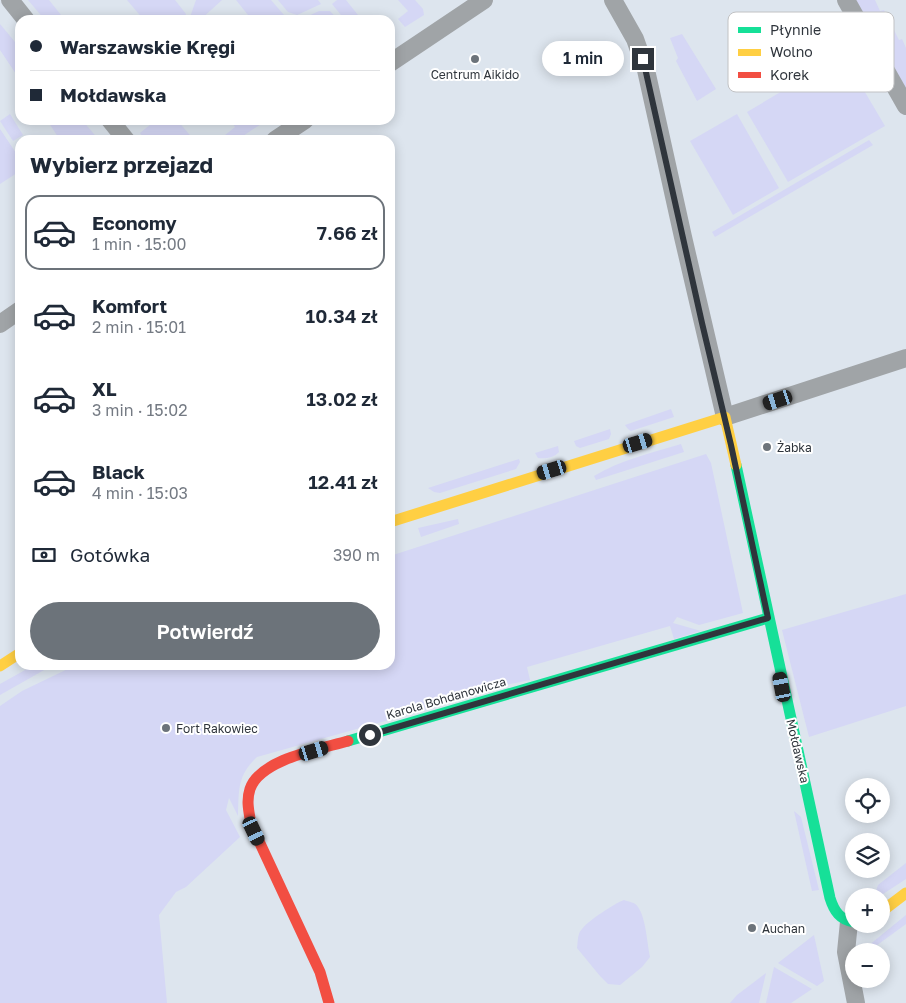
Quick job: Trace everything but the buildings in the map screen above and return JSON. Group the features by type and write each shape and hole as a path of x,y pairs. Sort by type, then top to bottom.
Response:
{"street":[{"path":"10,0 22,15"},
{"path":"395,60 484,0"},
{"name":"Mołdawska","path":"613,0 632,32 646,70 830,898 838,915 845,918"},
{"path":"846,0 853,12"},
{"path":"894,85 906,106"},
{"path":"114,125 122,135"},
{"path":"282,135 298,125"},
{"path":"0,324 15,314"},
{"path":"395,520 906,358"},
{"name":"Karola Bohdanowicza","path":"329,1003 320,972 250,824 248,800 254,779 271,764 768,618"},
{"path":"0,666 15,656"},
{"path":"890,905 906,893"},
{"name":"Mołdawska","path":"850,933 846,952 856,1003"}],"shaded area":[{"path":"28,0 49,0 61,15 41,15"},
{"path":"127,0 175,0 186,14 186,15 140,15"},
{"path":"196,0 222,0 206,15 191,15"},
{"path":"236,0 271,0 284,15 248,15"},
{"path":"278,0 318,0 321,4 297,15 288,12"},
{"path":"337,0 346,0 358,15 341,15 332,4"},
{"path":"398,0 415,0 423,9 424,15 405,27 398,19 408,11"},
{"path":"856,0 875,0 880,11 884,10 885,12 863,12"},
{"path":"319,11 330,11 334,15 311,15"},
{"path":"0,24 15,42 15,72 0,50"},
{"path":"894,30 899,40 902,39 906,48 906,88 894,67"},
{"path":"682,34 716,89 697,101 676,61 678,58 670,38"},
{"path":"781,92 865,92 885,126 788,182 747,112"},
{"path":"10,114 15,125 23,135 15,135 15,140 13,141 0,121"},
{"path":"737,114 779,188 733,215 690,141"},
{"path":"50,125 86,125 95,135 57,135"},
{"path":"150,125 181,125 190,135 141,135 140,133"},
{"path":"234,125 260,125 244,135 225,135 235,127"},
{"path":"0,129 15,152 15,174 0,184"},
{"path":"869,140 873,145 715,237 712,232"},
{"path":"671,409 674,417 631,431 625,425"},
{"path":"610,429 609,439 580,448 576,446 574,441"},
{"path":"681,444 684,452 596,480 594,476 625,461"},
{"path":"558,446 559,452 552,457 538,458 535,453"},
{"name":"Fort Rakowiec","path":"706,454 711,463 743,613 699,625 677,617 673,623 701,631 674,639 670,626 527,667 530,680 486,689 490,683 472,688 474,696 257,757 242,777 239,791 238,816 229,798 226,810 240,837 186,887 176,892 159,915 167,1003 0,1003 0,706 22,691 66,670 395,670 395,554"},
{"path":"519,459 520,462 516,469 440,493 428,488"},
{"path":"458,519 459,524 421,537 418,528"},
{"path":"906,594 906,706 809,737 782,630"},
{"path":"25,670 44,670 0,695 0,684"},
{"path":"794,811 801,817 819,890 812,891"},
{"path":"906,863 906,879 890,889 877,888 887,878 890,878 890,876"},
{"path":"624,900 635,904 641,912 645,924 650,957 642,967 620,985 608,984 577,948 578,938 580,931 585,926 608,908"},
{"path":"906,915 906,924 880,943 872,943 884,933 890,933 890,928"},
{"path":"814,935 824,981 817,986 778,963"},
{"path":"774,967 812,989 791,1003 766,1003"},
{"path":"766,973 759,1003 730,1003 737,995"}],"traffic: fast":[{"path":"736,465 830,898 833,907 845,919"},
{"path":"348,741 768,618"}],"traffic: slow":[{"path":"395,520 725,417 736,465"},
{"path":"0,666 15,656"},
{"path":"890,905 906,893"}],"traffic: jam":[{"path":"329,1003 320,972 251,824 248,798 250,789 256,779 278,763 348,741"}],"place":[{"name":"Centrum Aikido","path":"475,59"},
{"name":"Żabka","path":"767,447"},
{"name":"Fort Rakowiec","path":"166,728"},
{"name":"Auchan","path":"752,928"}],"route":[{"path":"370,735 768,618 719,390 682,237 643,59"}]}
